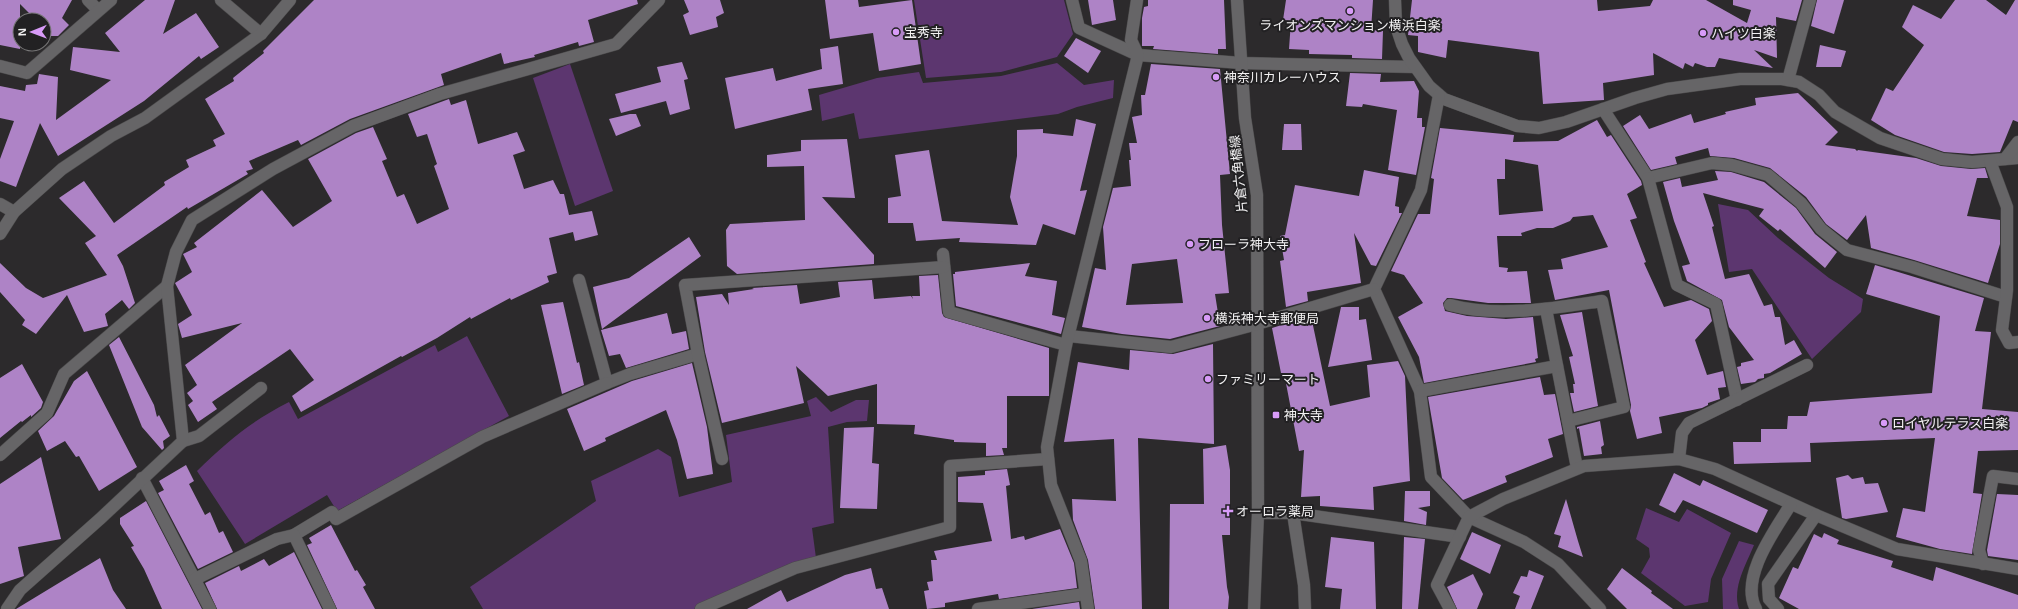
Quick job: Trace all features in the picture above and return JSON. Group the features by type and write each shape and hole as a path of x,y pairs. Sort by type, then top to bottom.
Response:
{"street":[{"path":"88,0 98,10"},
{"path":"0,66 27,73 111,0"},
{"path":"221,0 261,34"},
{"path":"0,234 14,212 62,168 111,136 145,118 261,34 290,0"},
{"path":"183,441 167,286 176,252 192,220 273,169 353,126 440,94 616,44 658,0"},
{"path":"1072,0 1079,28 1138,55 1241,63 1415,67"},
{"path":"1088,609 1081,561 1051,485 1047,447 1067,340 1138,55 1131,40 1137,0"},
{"name":"片倉六角橋線","path":"1237,0 1246,118 1257,195 1258,513 1254,609"},
{"path":"1394,0 1396,26 1402,44 1415,67 1429,86 1444,99 1463,108 1517,126 1539,128 1566,122 1667,89 1740,79 1788,80 1799,82 1819,95 1835,112 1880,138 1942,159 1972,162 2018,158"},
{"path":"1788,80 1810,0"},
{"path":"943,254 949,312 1067,340 1171,347 1257,324 1374,289 1421,190 1439,95"},
{"path":"1603,109 1648,178 1677,285 1716,304 1737,400"},
{"path":"2005,159 2018,142"},
{"path":"1990,161 2007,207 2006,297 2002,330 2009,342 2018,342"},
{"path":"1648,178 1712,163 1732,165 1768,175 1802,202 1821,229 1847,250 1912,267 2006,297"},
{"path":"0,204 14,212"},
{"path":"722,459 698,354 685,285 944,267"},
{"path":"579,280 607,383"},
{"path":"0,455 47,413 64,374 167,286"},
{"path":"1374,289 1420,391 1431,477 1470,517 1524,542 1558,564 1600,609"},
{"path":"1450,305 1470,310 1546,310 1602,301 1624,407 1568,421"},
{"path":"1546,310 1578,468"},
{"path":"194,579 277,539 294,535 332,512 336,519 482,437 630,374 698,354"},
{"path":"1679,459 1682,432 1689,423 1807,365"},
{"path":"1420,391 1557,366"},
{"path":"7,609 20,590 101,518 183,441 199,436 261,388"},
{"path":"701,609 795,568 950,527 950,466 1048,459"},
{"path":"1450,609 1437,585 1470,517 1503,499 1578,468 1679,459 1715,469 1791,504 1896,549 2018,569"},
{"path":"1983,564 1979,550 1994,476 2018,479"},
{"path":"142,478 210,609"},
{"path":"1756,609 1752,584 1757,562 1791,504"},
{"path":"1258,513 1293,513 1460,537"},
{"path":"1293,513 1304,585 1306,609"},
{"path":"1778,609 1769,599 1768,584 1816,515"},
{"path":"294,535 330,609"},
{"path":"978,609 1085,594"}],"shaded area":[{"path":"914,0 1064,0 1073,34 1057,57 1001,72 926,78"},
{"path":"1057,63 1084,85 1114,80 1113,98 1077,107 1058,114 859,139 854,113 822,121 819,95 877,78 919,72 923,83 1001,76"},
{"path":"570,64 613,191 575,206 533,78"},
{"path":"1718,204 1748,210 1778,238 1829,278 1863,299 1861,312 1812,359 1752,269 1729,272"},
{"path":"467,336 509,416 337,511 327,495 245,544 197,471 208,460 229,441 251,425 275,409 289,402 298,419 435,345 438,352"},
{"path":"816,397 831,412 856,400 869,400 867,421 847,422 828,427 834,523 812,528 816,558 790,565 694,609 483,609 470,587 596,501 591,481 658,449 671,457 679,497 732,482 726,435 811,416 807,401"},
{"path":"1646,508 1679,522 1687,509 1731,533 1711,579 1708,602 1685,606 1641,573 1650,557 1649,548 1636,539"},
{"path":"1739,541 1754,545 1739,584 1737,601 1739,609 1723,609 1722,579"}],"building":[{"path":"0,0 72,0 62,18 69,25 58,36 52,36 52,12 28,12 20,4 20,12 12,12 12,47 0,45"},
{"path":"145,0 175,0 163,34 196,13 219,47 201,59 199,56 144,101 58,156 40,123 16,187 0,181 0,159 14,121 0,118 0,86 25,91 26,85 37,84 39,74 58,77 56,120 111,80 70,70 73,47 120,52 105,33"},
{"path":"314,0 637,0 638,4 588,20 594,42 579,46 578,42 534,55 535,57 504,64 501,53 441,74 444,85 350,119 301,145 298,140 249,161 253,169 246,171 248,174 188,209 187,207 117,255 123,266 135,303 129,309 122,300 105,314 108,326 84,332 67,295 36,334 22,325 25,320 0,292 0,263 26,288 43,298 107,275 85,243 96,236 59,198 84,181 114,223 165,185 164,182 189,167 186,160 216,146 213,140 225,134 205,99 234,81 233,78 264,53 263,51"},
{"path":"684,0 720,0 724,13 716,17 718,27 690,35 683,15 689,12"},
{"path":"825,0 858,0 859,7 912,0 921,64 879,71 873,33 830,39"},
{"path":"1088,0 1113,0 1116,20 1092,25"},
{"path":"1148,0 1224,0 1226,49 1218,49 1218,54 1153,49 1154,46 1142,46 1142,18 1144,7 1148,6"},
{"path":"1286,0 1373,0 1371,30 1383,31 1382,59 1352,58 1352,55 1309,54 1309,50 1289,49 1291,21 1283,20"},
{"path":"1412,0 1597,0 1598,11 1650,6 1653,0 1706,0 1747,23 1751,10 1733,5 1733,0 1802,0 1796,21 1776,17 1777,58 1754,50 1773,68 1719,58 1715,67 1707,67 1695,63 1693,67 1685,63 1683,69 1653,53 1654,75 1603,83 1604,100 1543,104 1539,52 1448,40 1446,58 1418,52 1418,36 1408,35"},
{"path":"1817,0 1844,0 1834,34 1811,26"},
{"path":"1955,0 1986,0 2006,15 2015,0 2018,0 2018,122 2013,120 2000,152 1972,154 1944,152 1895,135 1871,120 1886,88 1893,91 1924,45 1902,27 1913,5 1941,19"},
{"path":"1076,38 1101,51 1088,73 1064,56"},
{"path":"1820,45 1846,51 1841,67 1816,67"},
{"path":"838,46 843,84 808,89 812,110 735,129 725,78 773,68 776,81 822,69 820,49"},
{"path":"682,62 688,79 684,80 690,109 670,115 666,101 621,113 615,94 661,82 657,67"},
{"path":"1151,64 1220,69 1230,174 1220,175 1222,225 1229,293 1215,294 1220,326 1170,339 1122,334 1082,327 1095,268 1106,270 1103,227 1113,188 1131,186 1129,160 1131,160 1129,143 1137,143 1132,117 1142,115 1141,95 1145,95","holes":["1177,259 1183,303 1126,305 1132,264"]},
{"path":"1350,73 1381,74 1380,82 1414,81 1419,91 1417,118 1422,118 1422,127 1425,127 1416,175 1388,170 1397,110 1363,104 1362,107 1346,106"},
{"path":"1798,93 1838,132 1825,145 1855,149 1857,151 1916,158 1941,166 1971,169 1985,168 1988,178 1977,178 1967,216 2000,220 2000,244 1988,283 1871,248 1866,215 1847,240 1826,224 1806,197 1770,168 1734,158 1710,156 1708,148 1675,157 1677,164 1651,170 1623,126 1640,115 1649,129 1691,114 1694,123 1726,114 1725,112 1756,105 1755,98"},
{"path":"449,99 451,105 466,100 478,144 517,132 525,151 513,155 524,189 553,180 560,194 564,194 569,215 592,211 598,235 575,241 573,232 549,238 557,273 547,276 549,282 511,300 510,298 471,319 470,317 437,338 402,357 401,356 301,412 292,396 314,380 290,349 212,402 217,409 198,422 188,405 193,401 187,393 197,385 185,365 242,323 182,338 178,324 192,315 175,283 192,272 183,254 197,247 194,243 262,190 293,227 332,201 308,159 356,133 373,127 387,159 382,161 397,197 404,194 417,224 449,209 434,166 437,164 427,134 417,137 408,114"},
{"path":"636,114 641,126 616,136 609,119"},
{"path":"1076,119 1096,124 1080,191 1087,190 1075,235 1043,224 1036,245 959,242 960,238 916,241 913,223 888,223 888,198 901,196 895,155 929,150 942,221 1018,225 1010,197 1017,156 1017,130 1043,129 1043,133 1073,136"},
{"path":"1597,120 1607,137 1611,135 1641,181 1642,185 1627,194 1637,218 1630,220 1646,262 1644,263 1664,307 1691,300 1709,309 1712,321 1695,340 1707,375 1723,371 1726,387 1718,388 1720,399 1708,403 1708,405 1702,408 1659,417 1662,433 1637,439 1630,411 1631,405 1609,290 1555,300 1548,270 1563,269 1561,259 1608,247 1593,215 1573,217 1570,221 1553,228 1537,228 1521,233 1522,236 1497,236 1499,267 1508,268 1507,272 1527,271 1531,303 1488,303 1447,298 1443,303 1445,311 1467,316 1506,319 1533,317 1538,358 1535,359 1536,362 1424,383 1419,357 1398,317 1423,303 1404,275 1391,271 1418,214 1430,214 1434,179 1431,178 1440,128 1514,135 1513,142 1558,141","holes":["1505,159 1538,165 1543,211 1499,215 1497,179 1505,179"]},
{"path":"1284,124 1301,124 1302,150 1282,150"},
{"path":"847,139 855,198 822,197 874,255 874,264 737,274 727,266 726,230 730,224 805,220 804,166 767,167 767,155 801,151 801,140"},
{"path":"1364,170 1399,177 1395,206 1399,207 1399,213 1402,213 1376,266 1371,265 1354,233 1361,283 1307,292 1308,301 1286,307 1280,261 1284,260 1280,236 1285,235 1295,185 1359,196"},
{"path":"1715,171 1731,172 1764,182 1796,208 1815,234 1837,252 1825,268 1780,229 1778,231 1759,216 1764,209 1703,193 1714,226 1712,227 1725,279 1749,274 1764,306 1772,304 1775,317 1780,317 1785,345 1794,340 1802,354 1770,373 1764,374 1764,378 1758,379 1755,382 1741,384 1737,367 1741,366 1741,363 1754,360 1729,327 1722,300 1687,281 1682,266 1690,264 1674,221 1663,182 1680,178 1682,187 1718,180"},
{"path":"689,237 701,256 602,329 593,287 629,278"},
{"path":"1030,263 1025,276 1057,281 1052,315 1065,318 1061,334 956,306 953,274 955,274 955,272"},
{"name":"ロイヤルテラス白楽","path":"1875,265 1984,298 1975,331 1991,332 1982,409 2018,412 2018,450 1978,451 1973,493 1982,494 1972,554 1940,549 1896,537 1903,508 1925,512 1935,438 1810,443 1811,462 1734,464 1733,442 1761,442 1761,429 1787,429 1788,416 1807,416 1810,402 1932,393 1940,316 1866,294"},
{"path":"938,275 942,313 944,317 1049,348 1049,396 1007,396 1007,448 1002,448 1004,455 986,456 986,443 954,442 954,440 914,434 915,425 877,424 877,384 828,396 796,366 804,403 722,423 705,352 696,297 722,294 729,305 728,293 754,289 752,288 797,285 800,304 840,297 838,282 872,280 874,299 911,296 913,299 912,296 920,296 919,276"},
{"path":"563,302 577,363 579,362 584,385 562,394 541,305"},
{"path":"1341,307 1359,307 1359,320 1366,319 1372,360 1328,367"},
{"path":"1582,312 1598,406 1574,412 1570,393 1574,393 1573,384 1575,384 1569,357 1573,356 1560,315"},
{"path":"667,313 672,334 686,331 689,349 626,368 620,354 609,356 601,330"},
{"path":"1311,316 1330,406 1370,397 1367,365 1398,361 1405,376 1410,481 1373,487 1374,510 1320,506 1320,496 1301,497 1304,450 1299,451 1284,373 1281,373 1272,328"},
{"path":"119,337 154,405 157,417 159,415 170,436 163,441 164,448 162,450 142,427 109,345"},
{"path":"1213,344 1214,444 1138,438 1142,609 1095,609 1088,560 1073,520 1072,499 1116,501 1114,439 1064,442 1078,362 1129,370 1130,350 1173,354"},
{"path":"692,363 707,427 713,474 687,479 677,440 666,410 605,438 606,441 584,451 567,409 632,381"},
{"path":"22,364 43,402 41,408 31,417 31,415 22,422 21,421 0,438 0,378"},
{"path":"87,371 137,467 99,491 79,456 76,457 65,441 47,451 38,431 54,416 74,381"},
{"path":"1540,377 1544,395 1555,394 1563,434 1548,439 1553,457 1505,476 1507,482 1463,500 1442,478 1428,397"},
{"path":"1600,421 1604,445 1601,447 1602,454 1584,456 1579,428 1577,429 1577,427"},
{"path":"874,427 872,463 879,464 877,509 840,508 844,428"},
{"path":"1226,445 1230,470 1230,535 1222,535 1229,597 1228,609 1169,609 1170,504 1204,504 1203,449"},
{"path":"41,457 61,539 18,547 24,576 0,584 0,484"},
{"path":"186,465 194,481 189,484 205,515 210,512 219,533 223,531 233,552 198,569 158,493 164,490 159,481"},
{"path":"1007,469 1010,485 1006,486 1011,539 1024,536 1025,540 1060,529 1074,563 1077,588 999,599 998,594 945,603 945,607 927,609 924,591 929,590 927,582 933,581 931,560 937,560 934,551 992,541 983,503 958,502 958,477 985,475 985,471"},
{"path":"1674,473 1700,486 1703,480 1768,510 1757,533 1683,500 1675,513 1659,505"},
{"path":"1848,475 1852,479 1863,477 1865,484 1878,483 1888,512 1846,519 1842,518 1836,478"},
{"path":"1405,491 1430,491 1430,506 1418,508 1427,512 1426,525 1404,521"},
{"path":"1997,494 2018,495 2018,560 1988,556 1987,550"},
{"path":"1566,499 1583,557 1558,547 1561,536 1554,534"},
{"path":"146,501 202,609 162,609 144,569 131,547 134,546 120,524 120,518"},
{"path":"331,525 355,571 357,570 366,585 363,587 375,609 337,609 307,545 312,543 309,538"},
{"path":"1472,532 1501,545 1490,574 1460,559"},
{"path":"1824,533 1839,540 1837,544 1893,561 1891,567 1933,581 1936,567 2018,595 2018,609 1799,609 1779,598 1793,567 1798,569 1814,534 1822,538"},
{"path":"1331,537 1374,542 1376,609 1340,609 1342,589 1325,587"},
{"path":"1404,537 1425,539 1418,609 1402,609"},
{"path":"294,552 322,609 217,609 205,583 239,566 241,571 264,559 269,566"},
{"path":"100,558 113,590 126,609 16,609"},
{"path":"871,568 876,589 882,588 889,609 747,609 781,590 787,602 845,575"},
{"path":"1622,568 1652,591 1651,593 1673,609 1627,609 1607,589"},
{"path":"1529,570 1544,576 1531,609 1515,609 1520,596 1513,593 1521,576 1527,577"},
{"path":"1473,574 1483,594 1477,609 1457,609 1447,587"},
{"path":"1079,602 1080,609 1032,609"}],"place":[{"name":"ライオンズマンション横浜白楽","path":"1350,11"},
{"name":"宝秀寺","path":"896,32"},
{"name":"ハイツ白楽","path":"1703,33"},
{"name":"神奈川カレーハウス","path":"1216,77"},
{"name":"フローラ神大寺","path":"1190,244"},
{"name":"横浜神大寺郵便局","path":"1207,318"},
{"name":"ファミリーマート","path":"1208,379"},
{"name":"神大寺","path":"1276,415"},
{"name":"ロイヤルテラス白楽","path":"1884,423"},
{"name":"オーロラ薬局","path":"1228,511"}]}
